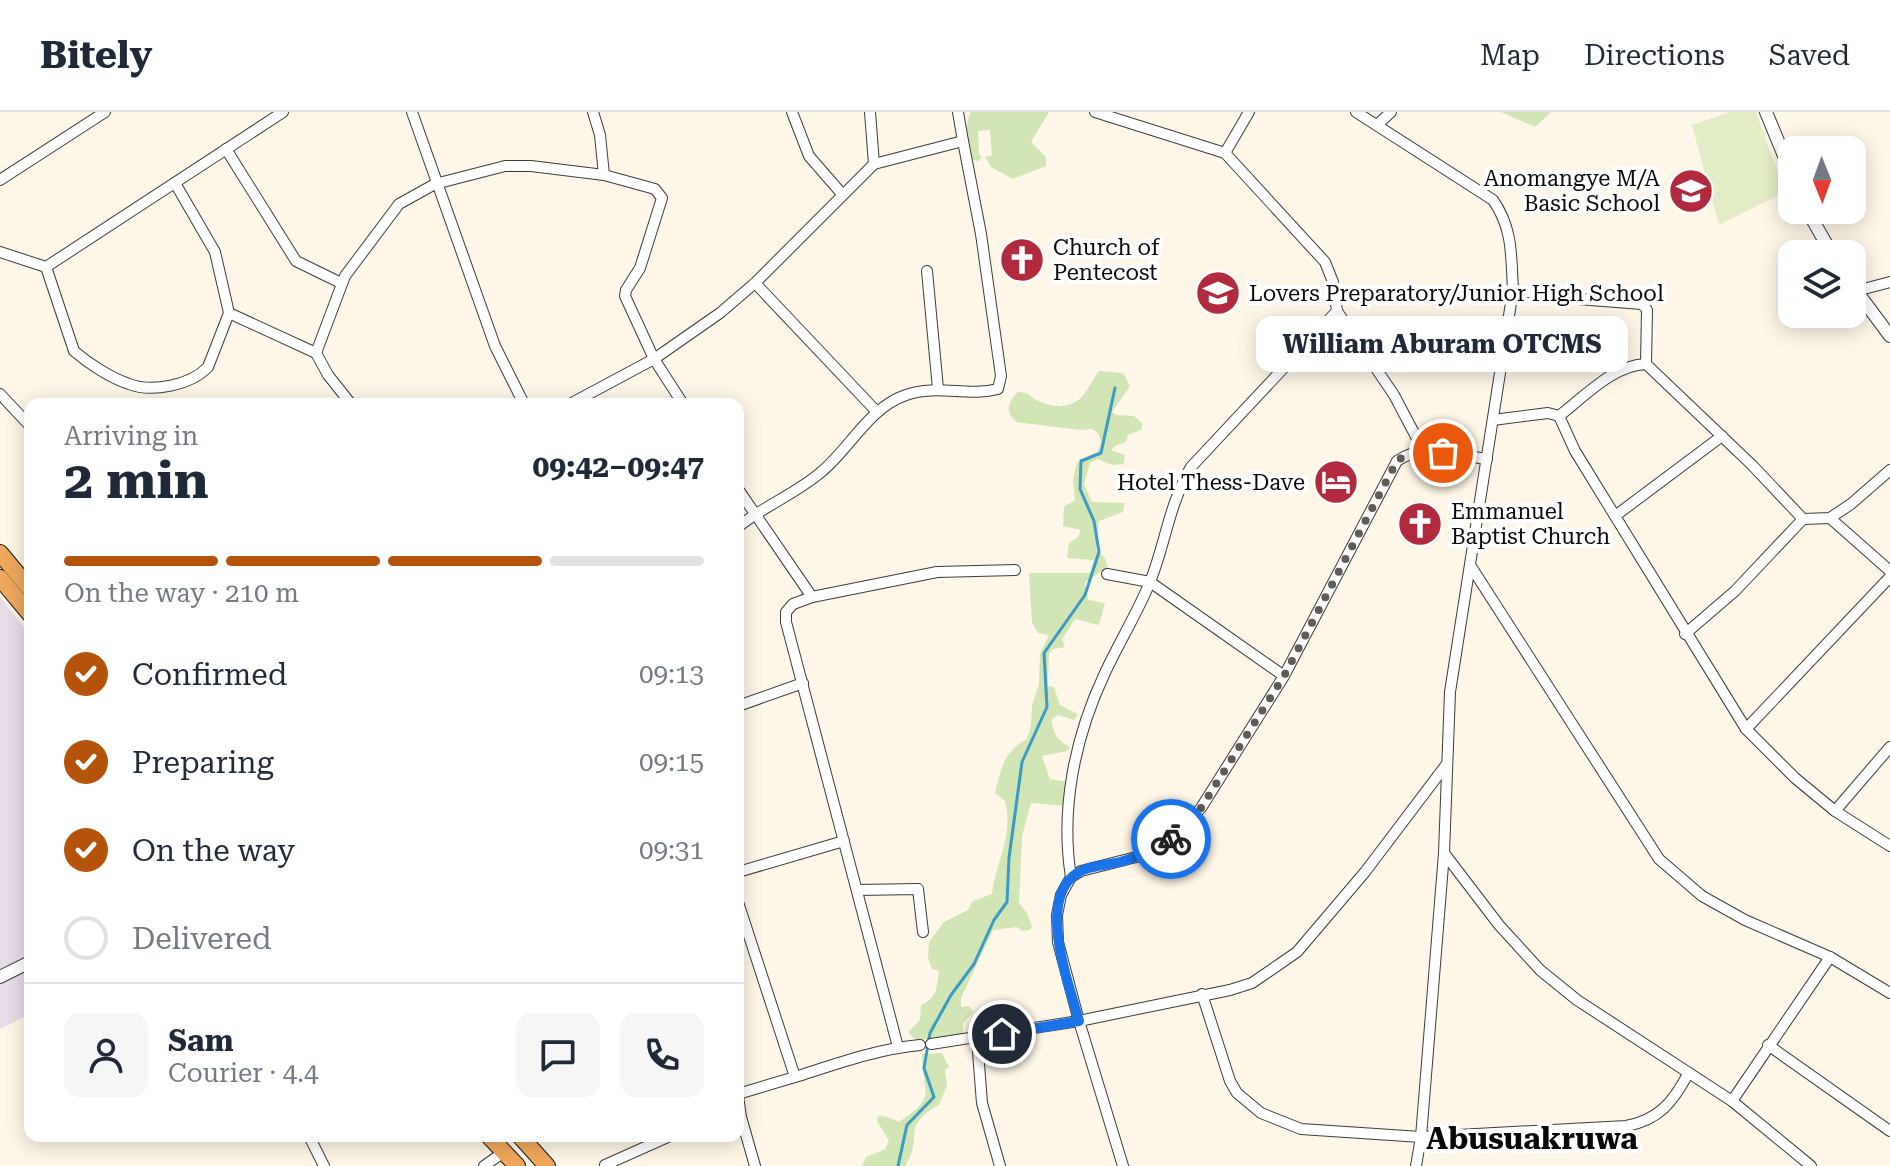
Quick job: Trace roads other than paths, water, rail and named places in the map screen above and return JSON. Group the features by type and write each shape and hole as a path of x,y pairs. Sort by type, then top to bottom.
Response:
{"highway":[{"path":"0,553 24,582"},
{"path":"0,578 24,607"},
{"path":"495,1142 517,1166"},
{"path":"525,1142 547,1166"}],"street":[{"path":"0,180 105,112"},
{"path":"46,267 283,112"},
{"path":"412,112 495,346 521,398"},
{"path":"593,112 598,125 604,175"},
{"path":"792,112 809,156 842,194"},
{"path":"870,112 874,164"},
{"path":"1095,112 1225,153 1325,262 1333,282 1337,311 1394,395 1423,450"},
{"path":"1225,153 1249,112"},
{"path":"1356,112 1493,200 1505,218 1511,242 1513,290 1450,692 1444,853 1416,1166"},
{"path":"1377,125 1391,112"},
{"path":"1766,112 1778,141"},
{"path":"744,522 817,476 877,412 907,394 938,389 998,389 1001,376 961,115"},
{"path":"581,398 654,359 720,313 755,283 874,164 963,141"},
{"path":"226,149 296,261 341,283"},
{"path":"316,353 341,283 399,204 435,184 519,165 604,175 655,189 662,198 640,268 625,293 654,359 679,398"},
{"path":"46,267 74,351 134,386 178,384 201,374 208,367 229,313 215,252 175,183"},
{"path":"0,252 46,267"},
{"path":"927,271 938,389"},
{"path":"1866,286 1890,282"},
{"path":"755,283 877,412"},
{"path":"1513,290 1642,304 1647,310 1646,364"},
{"path":"1866,304 1890,336"},
{"path":"1071,877 1067,826 1079,743 1104,675 1150,582 1168,516 1191,467 1337,311"},
{"path":"229,313 316,353 343,398"},
{"path":"1559,416 1615,373 1634,364 1646,364 1803,519"},
{"path":"0,394 24,420"},
{"path":"1493,420 1548,413 1559,416"},
{"path":"1559,416 1575,451 1746,729 1795,778 1835,811 1890,846"},
{"path":"1615,516 1722,436"},
{"path":"1123,1166 1058,942 1057,915 1061,895 1071,877 1092,867 1144,855 1172,839 1201,808 1284,676 1397,461 1409,453 1423,450 1487,459"},
{"path":"1685,634 1735,591 1803,519 1830,518 1890,470"},
{"path":"744,498 812,597"},
{"path":"1830,518 1890,571"},
{"path":"1470,565 1659,859 1702,896 1745,920 1830,957 1890,993"},
{"path":"898,1047 786,622 786,612 793,604 812,597 937,572 1015,570"},
{"path":"1107,574 1150,582 1284,676"},
{"path":"1746,729 1890,577"},
{"path":"744,704 803,683"},
{"path":"1835,811 1890,747"},
{"path":"744,1093 898,1047 977,1039 1079,1021 1252,983 1297,952 1365,872 1447,763"},
{"path":"744,870 844,841"},
{"path":"1444,853 1499,925 1540,970 1577,1000 1732,1101 1811,1166"},
{"path":"857,890 918,889 923,932"},
{"path":"744,920 795,1077"},
{"path":"1732,1101 1830,957"},
{"path":"0,977 24,965"},
{"path":"1202,994 1230,1081 1237,1093 1261,1113 1301,1129 1421,1137 1638,1124 1651,1119 1671,1103 1688,1074"},
{"path":"977,1039 982,1103 1000,1166"},
{"path":"1768,1045 1890,1131"},
{"path":"744,1132 755,1166"},
{"path":"312,1142 324,1166"},
{"path":"605,1165 657,1142"},
{"path":"484,1166 504,1152"}],"waterway":[{"path":"898,1166 907,1125 934,1097 924,1068 930,1033 951,995 974,964 994,920 1007,902 1009,858 1022,762 1047,707 1044,653 1085,595 1099,552 1094,521 1080,489 1081,461 1101,453 1115,388"}],"place":[{"name":"Anomangye M/A Basic School","path":"1691,191"},
{"name":"Church of Pentecost","path":"1022,260"},
{"name":"Lovers Preparatory/Junior High School","path":"1218,293"},
{"name":"William Aburam OTCMS","path":"1443,453"},
{"name":"Hotel Thess-Dave","path":"1336,482"},
{"name":"Emmanuel Baptist Church","path":"1420,524"}],"district":[{"name":"Abusuakruwa","path":"1532,1138"}]}
